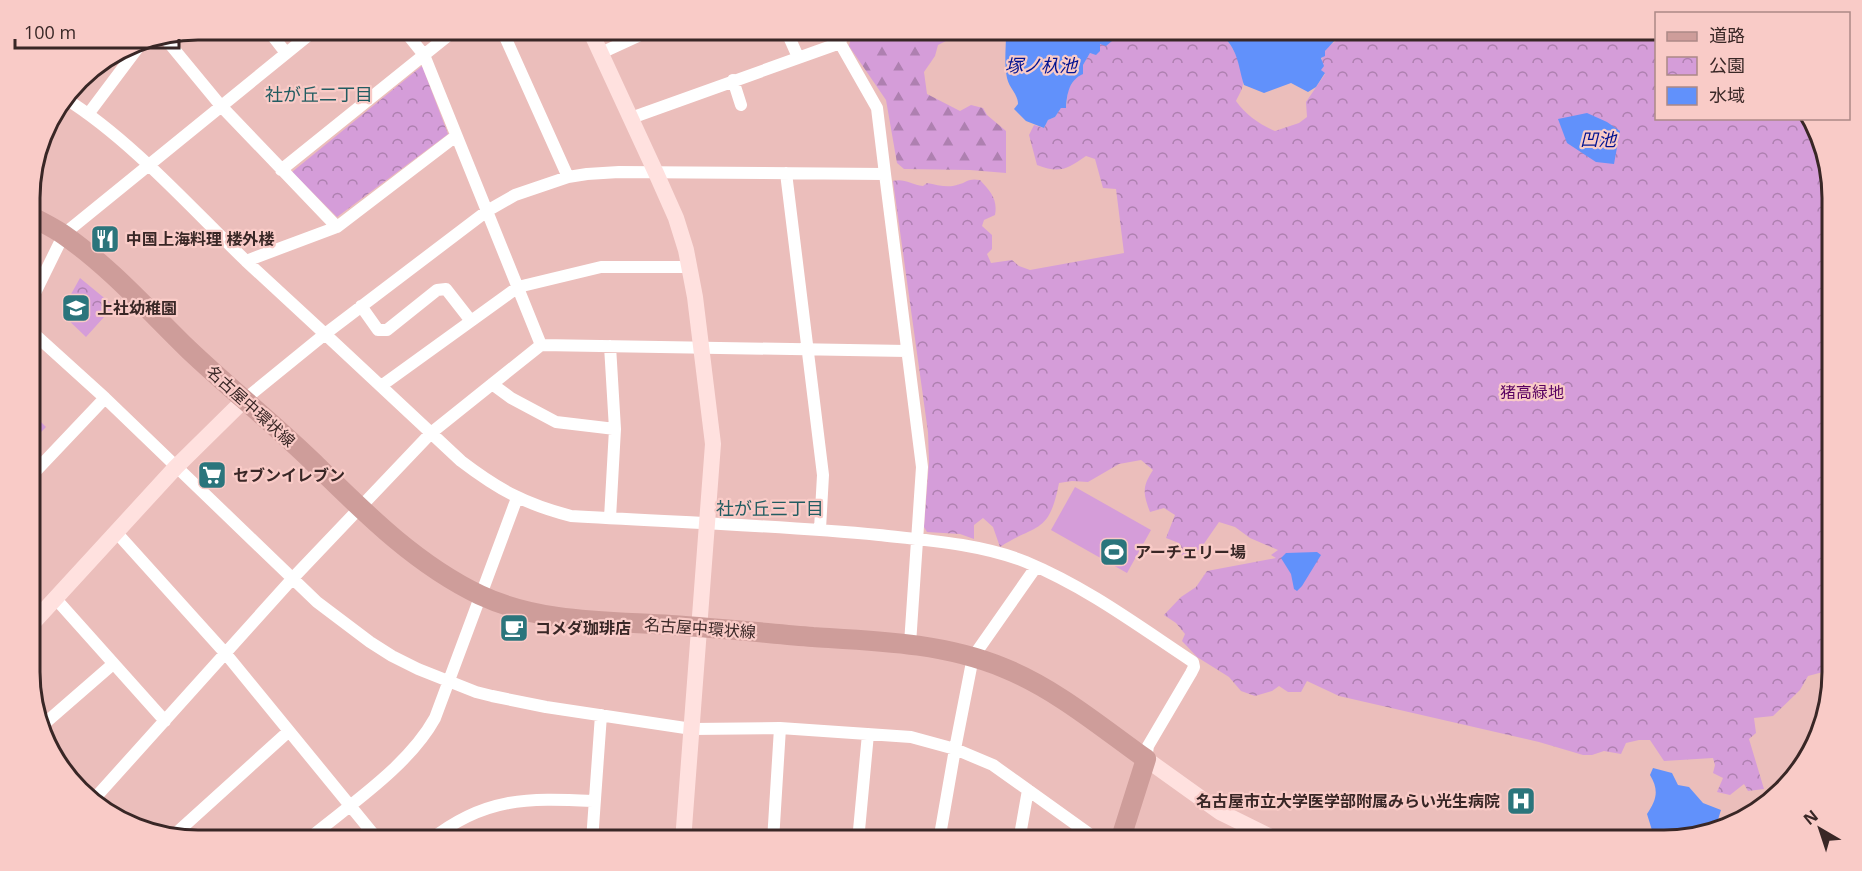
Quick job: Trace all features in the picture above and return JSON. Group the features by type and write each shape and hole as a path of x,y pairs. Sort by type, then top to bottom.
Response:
{"main road":[{"name":"名古屋中環状線","path":"41,222 64,234 109,273 391,536 429,566 482,596 532,612 594,621 910,644 974,657 1029,680 1146,759"},
{"path":"1123,830 1146,759"}],"street":[{"path":"276,40 286,53"},
{"path":"41,281 64,234 302,40"},
{"path":"412,40 424,55 541,345"},
{"path":"281,170 443,40"},
{"path":"506,40 568,177"},
{"path":"595,40 676,218 690,267 713,444 684,830"},
{"path":"601,53 629,40"},
{"path":"790,40 798,57"},
{"path":"841,40 840,43 877,108 922,466 910,644"},
{"path":"631,118 840,43"},
{"path":"169,44 220,106 337,227"},
{"path":"89,113 132,56"},
{"path":"733,80 741,105"},
{"path":"72,103 89,113 148,166 246,261 461,461 483,478 517,498 571,516 820,529 918,539 973,548 1025,562 1061,577 1101,599 1193,662 1194,667 1191,673 1148,746 1146,759 1220,812 1257,830"},
{"path":"246,261 337,227 456,136"},
{"path":"40,615 176,467 244,400 361,306 487,211 515,195 568,177 619,172 885,174"},
{"path":"786,173 823,475 820,529"},
{"path":"381,386 518,287 601,267 690,267"},
{"path":"361,306 378,330 387,330 437,290 446,289 471,321"},
{"path":"41,340 105,398 318,602 392,656 447,682 492,696 692,729 780,728 911,737 955,749 993,765 1084,830"},
{"path":"98,794 294,578 431,433 541,345 907,351"},
{"path":"610,345 615,429 610,518"},
{"path":"492,384 511,398 556,422 615,429"},
{"path":"40,466 105,398"},
{"path":"319,830 407,758 425,735 435,718 517,498"},
{"path":"116,532 226,654 370,830"},
{"path":"941,830 974,657 1036,567"},
{"path":"55,598 165,721"},
{"path":"48,720 113,664"},
{"path":"593,830 600,715"},
{"path":"774,830 780,728"},
{"path":"181,829 290,731"},
{"path":"859,830 868,735"},
{"path":"1021,830 1028,790"},
{"path":"446,830 468,815 503,803 552,799 594,801"}],"green space":[{"path":"850,40 948,40 938,45 935,56 924,72 927,94 960,111 971,105 983,108 987,115 1006,131 1006,173 904,169 897,163 886,100 849,46"},
{"name":"猪高緑地","path":"1105,40 1226,40 1241,70 1243,85 1236,101 1253,119 1275,131 1299,123 1307,117 1306,102 1325,74 1321,70 1324,53 1336,40 1655,40 1655,120 1800,120 1816,158 1822,198 1822,672 1808,676 1800,690 1773,716 1754,718 1756,733 1749,739 1764,789 1748,791 1744,784 1730,795 1717,792 1723,778 1713,773 1715,765 1713,758 1664,761 1650,740 1626,743 1621,754 1604,751 1583,755 1539,742 1339,696 1307,681 1301,692 1288,692 1279,686 1272,691 1255,696 1241,691 1229,677 1197,657 1182,641 1185,634 1176,623 1164,615 1181,597 1196,587 1207,571 1276,558 1271,555 1278,550 1250,538 1235,527 1219,522 1201,548 1183,560 1179,543 1166,538 1175,515 1164,508 1150,512 1145,490 1153,470 1141,460 1119,464 1088,482 1059,483 1051,512 1046,520 1040,526 1000,547 993,527 983,518 974,525 974,539 960,534 927,532 924,527 929,462 928,432 893,181 901,180 923,186 927,183 950,186 970,180 980,180 990,192 996,209 995,215 984,220 982,226 992,235 992,249 987,254 991,263 1012,260 1019,266 1030,270 1124,253 1116,189 1103,188 1095,159 1086,156 1058,170 1037,165 1029,135 1034,125 1044,128 1048,120 1055,117 1061,108 1066,108 1068,90 1090,53 1096,54 1100,44"},
{"path":"422,66 448,134 337,217 292,172"},
{"path":"80,278 114,306 86,337 62,314"},
{"path":"41,422 46,427 40,433"},
{"name":"アーチェリー場","path":"1075,487 1151,530 1127,573 1051,530"}],"water":[{"name":"塚ノ杁池","path":"1006,40 1112,40 1106,46 1100,44 1100,51 1096,55 1090,53 1083,65 1083,74 1070,88 1066,108 1061,108 1055,117 1048,120 1044,128 1026,121 1014,109 1018,100 1008,82"},
{"path":"1226,40 1335,40 1325,51 1325,56 1321,58 1324,66 1321,70 1325,73 1316,87 1308,92 1291,83 1264,93 1244,85 1237,59"},
{"name":"凹池","path":"1587,113 1620,131 1614,164 1596,162 1567,143 1558,119"},
{"path":"1317,552 1321,555 1297,591 1294,589 1291,574 1281,558 1286,553"},
{"path":"1653,768 1672,773 1678,785 1689,787 1703,803 1721,810 1718,820 1674,830 1652,830 1647,814 1653,804 1656,790 1650,775"}],"place":[{"name":"中国上海料理 楼外楼","path":"105,239"},
{"name":"上社幼稚園","path":"76,308"},
{"name":"セブンイレブン","path":"212,475"},
{"name":"アーチェリー場","path":"1114,552"},
{"name":"コメダ珈琲店","path":"514,628"},
{"name":"名古屋市立大学医学部附属みらい光生病院","path":"1521,801"}],"district":[{"name":"社が丘二丁目","path":"319,95"},
{"name":"社が丘三丁目","path":"770,509"}]}
